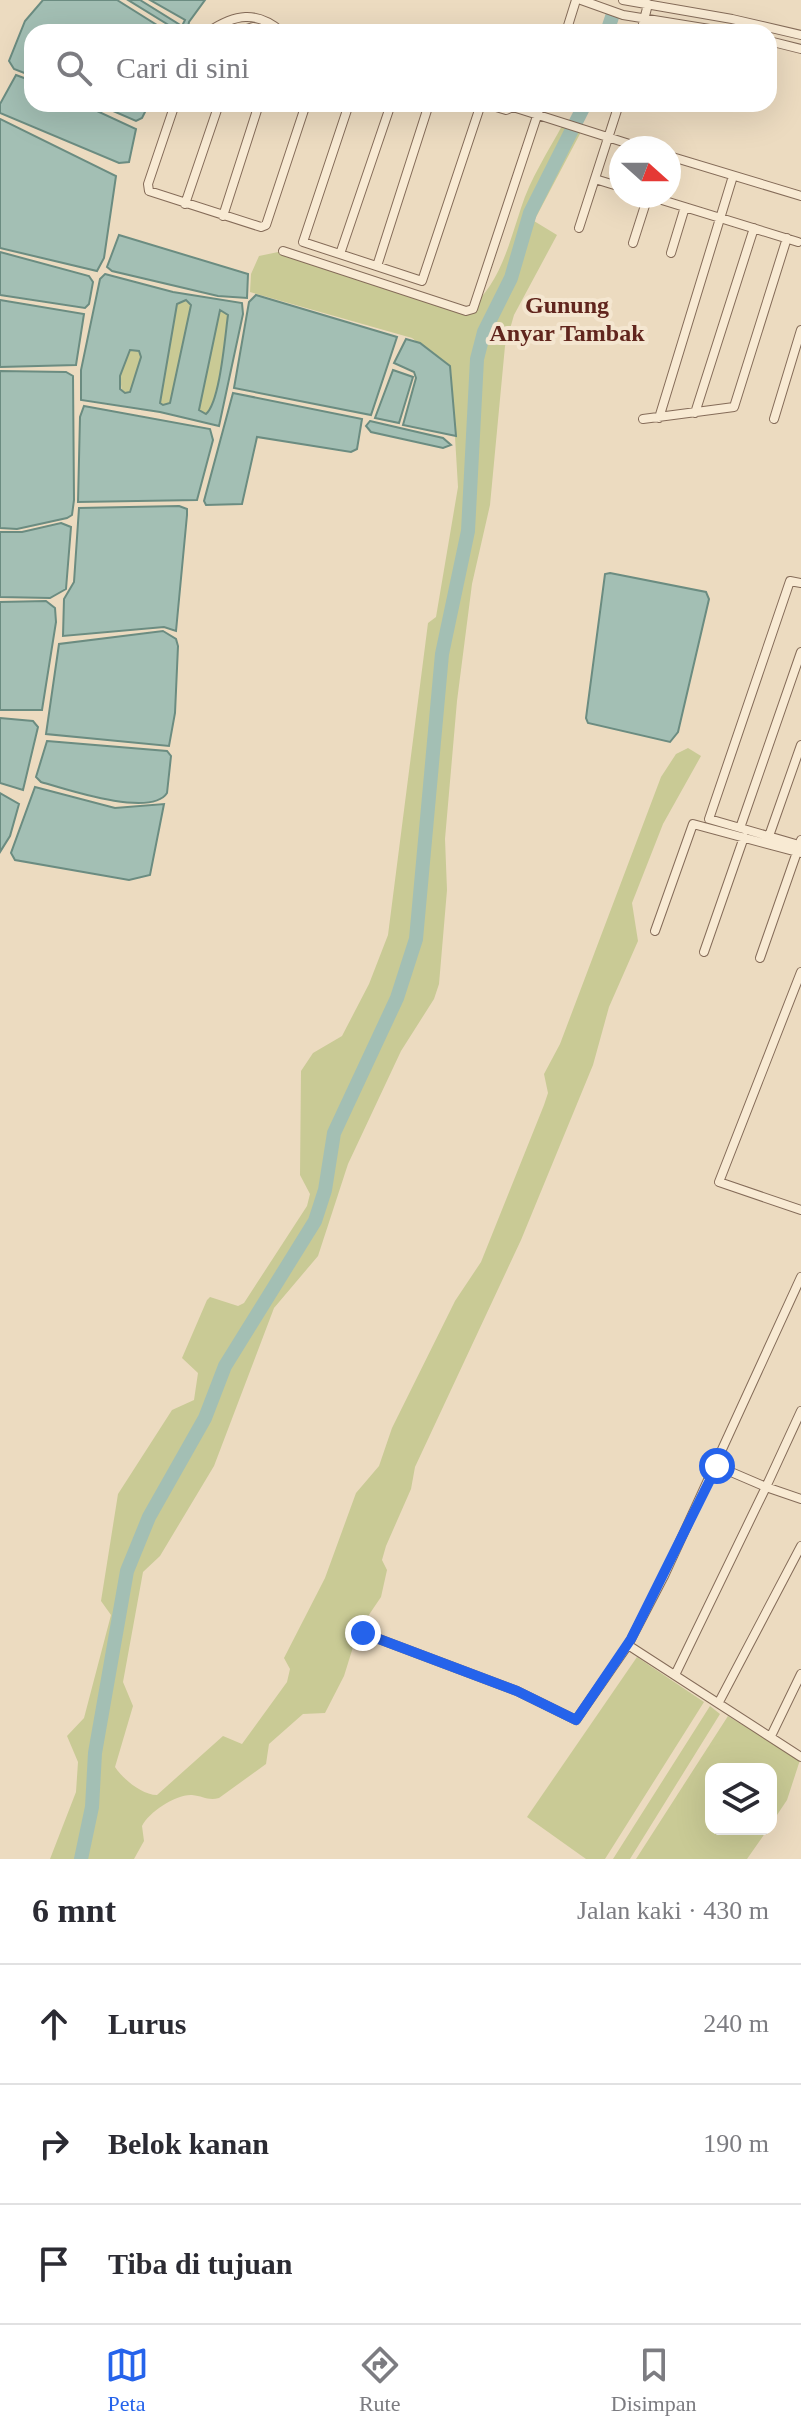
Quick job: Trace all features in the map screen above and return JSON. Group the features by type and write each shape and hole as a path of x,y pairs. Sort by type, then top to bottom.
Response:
{"street":[{"path":"569,24 578,0 594,7 681,24"},
{"path":"623,0 747,24"},
{"path":"644,24 648,4"},
{"path":"221,24 233,17 256,17 267,24"},
{"path":"777,30 801,35"},
{"path":"777,43 801,49"},
{"path":"172,112 148,184 152,194 254,227 266,225 303,112"},
{"path":"185,204 216,112"},
{"path":"223,216 256,112"},
{"path":"346,112 303,242 422,281 481,112"},
{"path":"340,254 388,112"},
{"path":"377,266 426,112"},
{"path":"529,112 608,138"},
{"path":"283,251 466,311 473,309 538,112"},
{"path":"579,228 616,112"},
{"path":"681,160 801,196"},
{"path":"659,418 733,176"},
{"path":"595,179 609,183"},
{"path":"681,206 798,242"},
{"path":"671,253 685,207"},
{"path":"633,243 644,208"},
{"path":"695,413 754,228"},
{"path":"643,419 734,407 787,238"},
{"path":"774,419 801,330"},
{"path":"760,958 799,852 709,819 790,581 801,583"},
{"path":"704,952 801,652"},
{"path":"769,836 801,745"},
{"path":"655,931 691,827 696,823 769,836 799,845 801,840"},
{"path":"801,972 798,988 719,1182 801,1210"},
{"path":"363,1633 517,1691 576,1720 628,1645 717,1466 801,1277"},
{"path":"675,1675 801,1411"},
{"path":"717,1466 801,1499"},
{"path":"719,1702 801,1546"},
{"path":"628,1645 801,1757"},
{"path":"771,1736 801,1674"}],"green space":[{"path":"563,124 582,130 534,221 557,235 514,315 505,346 490,505 472,584 457,701 445,839 447,890 439,984 434,999 401,1051 348,1164 318,1256 274,1308 214,1466 160,1556 143,1572 123,1682 133,1706 115,1767 139,1789 157,1795 223,1736 242,1744 287,1682 290,1669 284,1658 325,1578 356,1493 379,1466 392,1428 455,1301 481,1262 544,1105 548,1093 544,1074 560,1044 661,777 676,754 688,748 701,756 663,824 632,903 638,941 609,1007 593,1065 521,1240 415,1467 411,1489 382,1560 387,1570 381,1597 358,1631 344,1676 325,1713 303,1714 269,1744 266,1764 219,1798 186,1795 157,1810 142,1826 144,1841 134,1859 50,1859 76,1792 78,1762 67,1736 84,1718 111,1615 101,1601 118,1494 172,1410 194,1400 198,1373 182,1358 207,1300 210,1297 238,1306 244,1303 307,1206 310,1194 300,1175 301,1071 313,1053 342,1036 369,984 388,935 428,623 436,617 458,487 451,370 412,338 250,292 251,274 259,256 283,251 466,311 495,278 529,186"},
{"path":"182,299 191,305 170,404 163,405 160,403 177,304"},
{"path":"220,310 228,315 218,383 206,414 199,410"},
{"path":"130,350 139,351 141,357 130,392 122,393 120,376"},
{"path":"637,1657 704,1702 605,1859 586,1859 527,1817"},
{"path":"710,1706 720,1714 630,1859 613,1859"},
{"path":"728,1716 800,1760 787,1800 777,1815 777,1763 705,1763 705,1835 764,1835 747,1859 636,1859"}],"shaded area":[{"path":"43,0 117,0 155,24 24,24 24,73 14,69 9,61 25,21"},
{"path":"128,0 140,0 179,24 167,24"},
{"path":"150,0 205,0 189,22 183,24 185,20"},
{"path":"16,75 24,78 24,112 99,112 136,129 129,162 119,163 0,113 0,104"},
{"path":"115,112 145,112 136,121"},
{"path":"0,119 116,176 104,258 97,271 0,248"},
{"path":"119,235 248,274 247,298 218,296 112,271 107,267"},
{"path":"0,252 89,276 93,282 89,304 85,308 0,295"},
{"path":"105,274 173,292 242,303 243,314 219,426 160,412 81,400 81,370 100,279","holes":["186,300 191,305 170,403 163,405 160,403 177,304","220,310 228,315 218,383 211,407 206,414 199,410","130,350 139,351 141,357 130,392 120,389 120,376"]},
{"path":"256,295 397,337 371,415 234,388 249,302"},
{"path":"0,300 84,314 76,365 0,367"},
{"path":"406,339 420,343 450,366 456,436 403,425 416,378 414,372 394,363"},
{"path":"393,370 413,377 399,423 375,418"},
{"path":"0,371 66,372 73,376 74,500 72,515 67,518 17,529 0,528"},
{"path":"233,393 362,419 357,449 351,452 257,437 242,504 206,505 204,501"},
{"path":"84,406 210,429 213,440 197,500 78,502 80,417"},
{"path":"370,421 443,438 451,445 443,448 371,432 366,426"},
{"path":"179,506 187,509 187,515 176,631 164,627 63,636 64,599 74,582 79,508"},
{"path":"61,523 71,527 66,589 50,598 0,597 0,532 22,532"},
{"path":"605,574 706,592 709,599 678,732 670,742 588,723 586,718"},
{"path":"46,601 55,608 56,622 42,710 0,710 0,602"},
{"path":"163,631 176,639 178,646 175,713 169,746 46,734 59,644"},
{"path":"0,718 33,721 38,727 23,790 0,783"},
{"path":"47,741 167,751 171,756 167,793 158,800 126,802 107,800 41,782 36,777"},
{"path":"35,787 115,808 164,804 150,875 129,880 15,860 11,853"},
{"path":"0,793 19,804 10,836 0,852"}],"waterway":[{"path":"610,24 613,14"},
{"path":"81,1859 92,1807 95,1753 127,1571 149,1517 205,1418 225,1366 315,1221 325,1190 334,1133 397,998 416,939 442,654 468,531 477,359 484,332 511,278 530,213 581,112"}],"district":[{"name":"Gunung Anyar Tambak","path":"567,319"}],"route":[{"path":"363,1633 517,1691 576,1720 631,1639 717,1466"}]}
